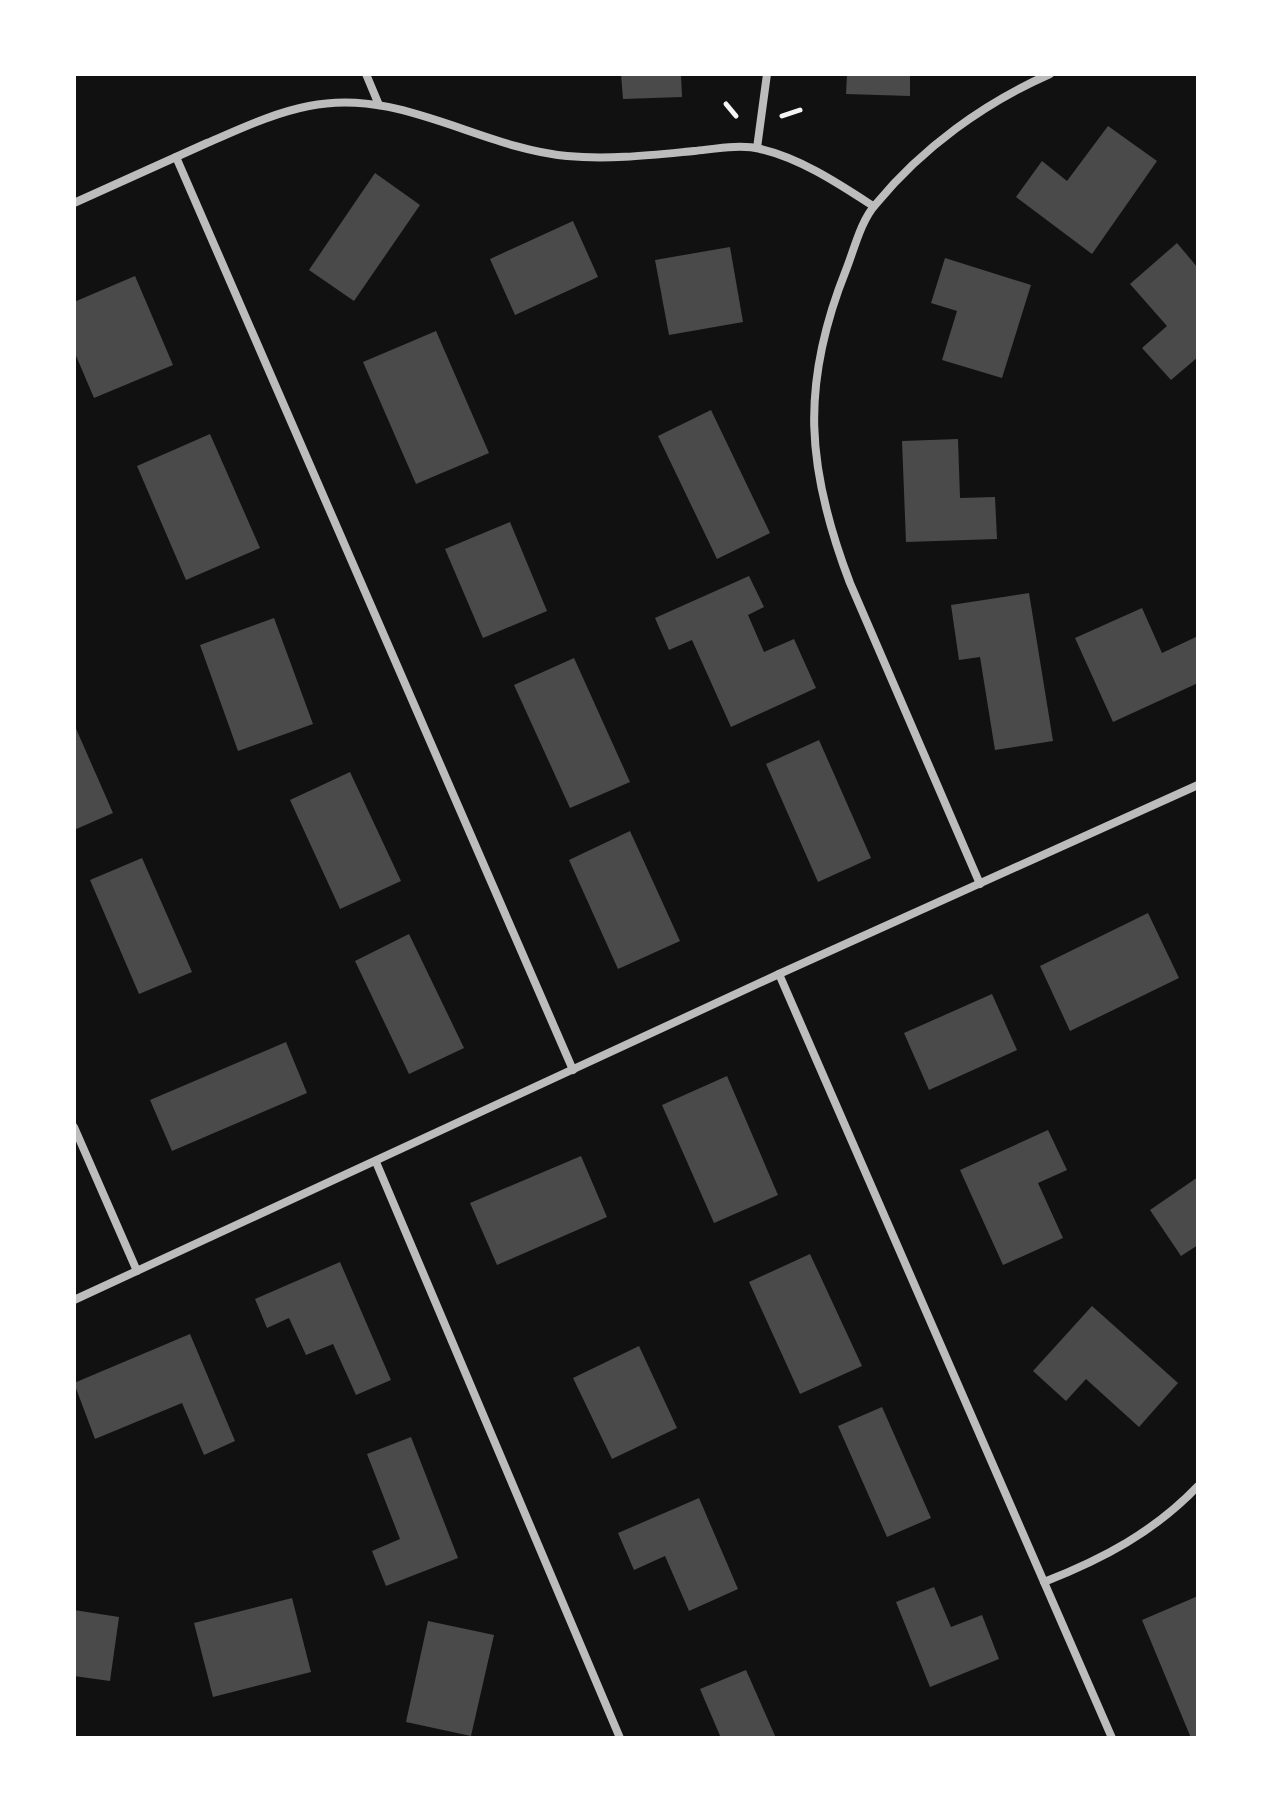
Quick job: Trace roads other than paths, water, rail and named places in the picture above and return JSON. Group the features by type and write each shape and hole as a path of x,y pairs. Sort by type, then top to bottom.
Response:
{"street":[{"path":"366,74 379,105"},
{"path":"757,148 767,74"},
{"path":"980,884 830,533 819,482 814,385 836,296 873,206 927,152 964,123 1050,74"},
{"path":"74,203 259,120 308,106 339,102 379,105 436,119 532,151 567,156 644,156 757,148 783,156 842,186 873,206"},
{"path":"176,157 573,1070"},
{"path":"74,1300 779,974 1198,785"},
{"path":"779,974 1112,1738"},
{"path":"74,1127 137,1271"},
{"path":"376,1162 620,1738"},
{"path":"1044,1582 1095,1562 1128,1544 1198,1486"}]}
